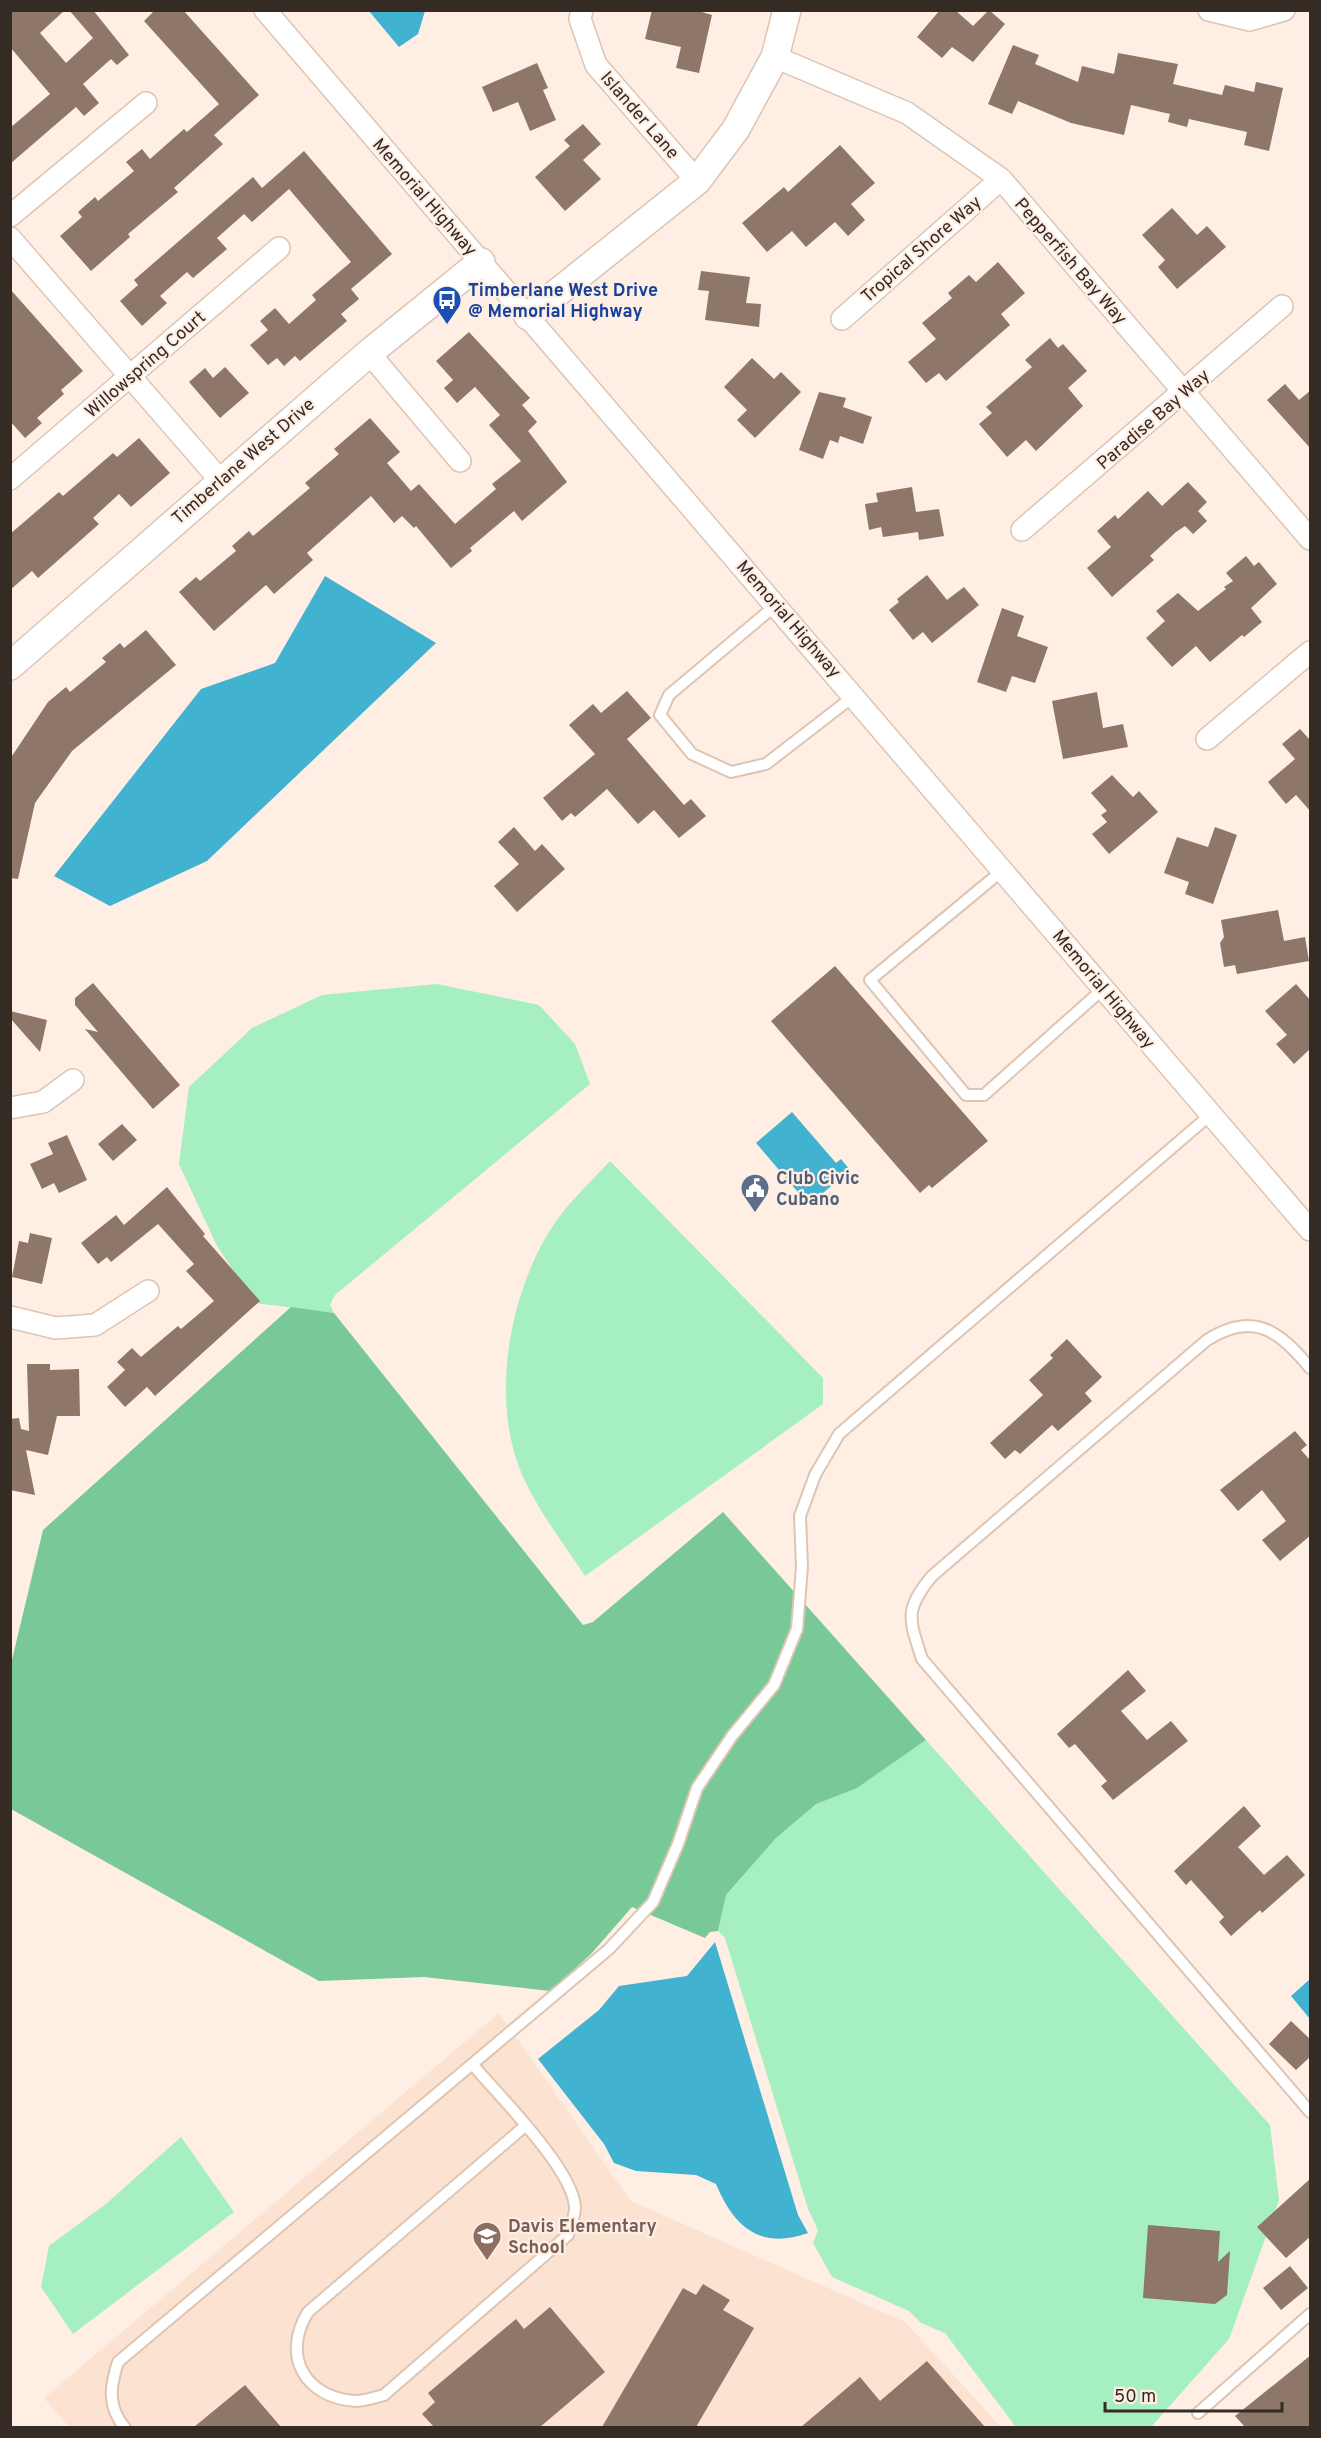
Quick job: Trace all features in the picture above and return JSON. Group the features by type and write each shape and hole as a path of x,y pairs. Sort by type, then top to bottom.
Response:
{"street":[{"name":"Memorial Highway","path":"265,10 1104,988 1210,1115 1311,1230"},
{"name":"Islander Lane","path":"582,10 580,19 597,65 697,181"},
{"path":"528,316 697,181 736,129 775,57 787,10"},
{"path":"1209,10 1250,20 1284,10"},
{"name":"Pepperfish Bay Way","path":"775,57 907,113 1000,179 1311,539"},
{"path":"10,216 146,103"},
{"name":"Tropical Shore Way","path":"842,319 1000,179"},
{"path":"10,238 220,480"},
{"name":"Willowspring Court","path":"10,479 279,248"},
{"name":"Timberlane West Drive","path":"10,666 369,352 481,262"},
{"name":"Paradise Bay Way","path":"1022,530 1282,306"},
{"path":"369,352 460,461"},
{"path":"1207,739 1311,652"},
{"path":"10,1108 43,1102 73,1080"},
{"path":"10,1317 56,1328 95,1325 147,1291"}],"lane":[{"path":"776,605 669,695 660,715 692,754 731,772 766,764 854,696"},
{"path":"1003,870 870,980 966,1095 984,1095 1104,988"},
{"path":"125,2427 114,2415 109,2388 118,2362 609,1949 653,1902 678,1844 697,1788 732,1736 774,1685 797,1629 802,1567 800,1516 815,1475 839,1434 1210,1115"},
{"path":"1311,1368 1293,1347 1274,1333 1249,1325 1226,1328 1216,1334 932,1576 916,1596 910,1623 922,1659 1311,2112"},
{"path":"473,2065 525,2126 559,2166 572,2193 575,2209 568,2235 384,2395 358,2401 331,2395 305,2378 295,2353 298,2329 308,2312 525,2126"},
{"path":"1198,2413 1311,2314"}],"shaded area":[{"name":"Davis Elementary School","path":"499,2013 631,2201 905,2322 1001,2427 70,2428 44,2398"}],"green space":[{"path":"437,984 539,1005 575,1044 590,1084 335,1295 330,1305 334,1313 255,1303 217,1246 179,1164 189,1087 252,1028 322,995"},
{"path":"610,1161 823,1378 823,1404 585,1576 541,1510 519,1467 510,1436 506,1402 507,1367 511,1332 532,1265 566,1208"},
{"path":"291,1307 334,1313 583,1625 593,1622 723,1512 926,1740 857,1788 816,1804 776,1838 726,1895 718,1931 710,1932 705,1938 632,1907 591,1954 550,1991 424,1977 319,1981 11,1809 11,1664 43,1530"},
{"path":"926,1740 1270,2125 1279,2200 1229,2339 1151,2427 1016,2427 945,2333 921,2323 909,2311 832,2277 813,2243 818,2230 808,2209 725,1938 718,1931 726,1895 776,1838 816,1803 857,1788"},
{"path":"181,2137 234,2212 73,2334 41,2287 49,2246 107,2203"}],"water":[{"path":"369,11 425,11 418,34 399,47"},
{"path":"325,576 436,643 207,861 110,906 54,876 201,689 275,663"},
{"path":"792,1112 836,1163 841,1159 850,1170 809,1205 756,1143"},
{"path":"715,1942 798,2215 808,2233 791,2238 776,2239 751,2231 731,2212 716,2184 696,2175 636,2171 614,2163 604,2144 538,2059 599,2010 619,1986 687,1976"},
{"path":"1310,1979 1310,2019 1291,1996"}],"building":[{"path":"10,10 65,10 40,33 66,63 93,38 69,10 93,10 129,55 117,65 111,59 83,84 99,103 84,116 76,107 10,164 10,128 50,94 10,47"},
{"path":"155,10 183,10 259,95 214,135 223,144 174,188 178,192 128,234 130,237 91,271 60,236 82,217 78,212 95,197 98,201 134,171 126,162 142,149 150,159 184,129 187,132 219,104 144,21"},
{"path":"652,10 695,10 712,15 699,73 676,68 681,47 645,39"},
{"path":"940,10 955,10 973,26 989,10 1005,24 973,62 952,47 942,58 917,37"},
{"path":"1013,45 1039,55 1035,64 1078,82 1082,66 1114,74 1118,53 1178,64 1173,84 1222,95 1225,85 1254,92 1256,82 1283,88 1269,151 1244,145 1247,132 1189,119 1187,127 1168,122 1170,114 1131,105 1124,135 1071,123 1018,101 1012,114 988,104"},
{"path":"537,63 548,88 543,90 556,120 530,131 518,102 493,112 482,87"},
{"path":"583,124 601,144 583,160 601,179 565,211 535,177 570,146 564,140"},
{"path":"840,145 875,183 851,204 865,220 848,236 835,222 806,247 792,231 767,252 742,223 784,187 788,192"},
{"path":"304,151 392,254 351,289 359,299 341,314 347,321 300,361 295,356 284,366 277,358 268,365 250,345 268,330 260,321 275,308 289,324 316,300 312,295 351,262 289,189 252,222 244,214 217,238 227,249 193,278 187,272 160,296 167,303 142,326 120,301 138,285 134,280 253,177 262,188"},
{"path":"1172,208 1197,235 1207,226 1226,247 1177,289 1158,267 1165,260 1142,235"},
{"path":"998,262 1025,293 1001,314 1010,325 946,381 939,373 926,383 908,362 936,339 922,323 952,298 948,293 969,275 976,282"},
{"path":"701,271 750,277 746,303 761,304 759,327 705,320 709,291 698,290"},
{"path":"10,289 83,371 61,390 64,394 37,418 42,423 25,438 10,421"},
{"path":"469,332 530,398 522,405 537,422 528,431 567,482 522,521 514,511 470,548 472,551 451,568 416,526 414,528 402,516 394,523 371,496 307,553 313,560 274,594 266,585 214,631 179,592 196,577 200,581 236,551 232,546 249,531 253,536 310,488 305,483 339,454 334,449 370,418 400,452 387,463 411,491 419,484 455,524 496,489 492,484 521,461 489,425 500,415 475,387 457,403 444,388 453,380 436,361"},
{"path":"1050,338 1058,348 1063,344 1087,371 1068,388 1083,406 1036,451 1026,440 1007,457 979,424 992,413 986,407 1032,367 1025,360"},
{"path":"752,358 774,379 781,372 801,392 755,438 737,420 747,410 724,387"},
{"path":"225,367 249,393 220,418 189,382 205,368 213,378"},
{"path":"1285,384 1299,400 1311,390 1311,449 1267,400"},
{"path":"819,392 846,398 843,407 872,417 863,444 840,436 838,443 830,440 823,459 799,450"},
{"path":"139,438 170,473 131,507 119,494 93,518 99,524 38,578 32,571 10,590 10,534 59,492 63,496 113,453 117,457"},
{"path":"1188,482 1207,502 1198,511 1207,521 1193,534 1185,526 1176,532 1150,556 1154,560 1112,597 1087,568 1111,547 1097,531 1115,515 1118,519 1148,491 1162,506"},
{"path":"912,487 916,512 939,509 944,536 919,540 918,532 883,537 881,527 869,530 865,504 878,502 876,493"},
{"path":"1246,556 1254,566 1259,562 1277,584 1251,608 1262,622 1244,637 1242,635 1210,662 1196,646 1172,667 1146,638 1165,621 1156,611 1178,593 1198,611 1233,581 1226,573"},
{"path":"927,575 947,600 964,587 979,605 932,643 923,632 913,640 889,610 899,602 897,599"},
{"path":"1002,608 1024,616 1017,636 1048,647 1035,683 1012,676 1006,692 977,682"},
{"path":"146,630 176,665 72,751 35,803 18,879 10,878 10,759 48,702 66,687 70,692 106,662 102,658 120,643 124,648"},
{"path":"627,691 651,718 627,739 684,805 691,799 706,816 679,838 654,810 638,824 607,789 575,817 571,813 562,821 543,798 595,754 569,725 593,704 601,713"},
{"path":"1097,692 1103,728 1123,724 1128,747 1063,759 1052,701"},
{"path":"1300,729 1311,741 1311,812 1296,795 1286,804 1268,782 1295,759 1282,744"},
{"path":"1112,775 1133,797 1139,791 1158,812 1109,854 1092,834 1107,822 1101,815 1107,811 1091,793"},
{"path":"514,827 535,851 542,844 565,869 517,912 494,886 519,864 498,842"},
{"path":"1215,827 1237,835 1213,904 1185,894 1189,882 1164,873 1177,837 1208,847"},
{"path":"1278,910 1284,941 1305,937 1309,961 1237,974 1235,965 1224,967 1220,943 1224,937 1221,920"},
{"path":"835,966 988,1141 932,1188 929,1185 920,1193 771,1021"},
{"path":"93,983 180,1085 153,1109 85,1029 98,1032 75,1005 75,998"},
{"path":"1296,984 1311,1001 1311,1048 1294,1064 1276,1044 1287,1035 1265,1011"},
{"path":"10,1011 47,1020 40,1052 10,1018"},
{"path":"122,1124 137,1140 113,1161 98,1144"},
{"path":"67,1135 87,1180 59,1193 54,1183 42,1189 30,1164 53,1154 48,1143"},
{"path":"167,1187 205,1234 203,1236 260,1301 155,1396 147,1387 125,1407 107,1387 125,1370 117,1362 132,1348 141,1357 178,1326 181,1329 214,1301 186,1271 194,1264 158,1224 111,1262 107,1257 98,1264 81,1243 116,1215 124,1225"},
{"path":"30,1233 52,1238 42,1284 12,1277 19,1241 28,1243"},
{"path":"1067,1339 1102,1377 1085,1393 1092,1401 1058,1431 1052,1425 1020,1454 1015,1450 1005,1459 990,1443 1043,1395 1029,1380 1053,1358 1050,1355"},
{"path":"27,1364 50,1364 50,1370 79,1369 80,1416 57,1416 48,1455 26,1450 35,1495 10,1490 10,1419 19,1418 21,1429 29,1431"},
{"path":"1295,1431 1307,1445 1301,1450 1311,1461 1311,1535 1280,1561 1262,1540 1286,1521 1262,1490 1238,1511 1220,1490"},
{"path":"1128,1670 1146,1691 1121,1711 1147,1740 1171,1721 1188,1741 1113,1800 1101,1786 1107,1781 1075,1744 1069,1748 1057,1734"},
{"path":"1244,1806 1261,1826 1238,1847 1264,1875 1287,1855 1305,1875 1262,1913 1260,1910 1231,1936 1219,1922 1224,1917 1191,1880 1186,1885 1174,1871"},
{"path":"1291,2021 1311,2040 1311,2056 1296,2070 1269,2044"},
{"path":"1311,2178 1311,2236 1286,2258 1257,2227"},
{"path":"1148,2225 1220,2231 1218,2262 1230,2251 1227,2295 1215,2304 1143,2298"},
{"path":"1290,2266 1308,2288 1281,2310 1263,2288"},
{"path":"703,2284 730,2300 723,2310 754,2328 696,2427 602,2427 683,2288 696,2295"},
{"path":"550,2307 605,2372 540,2427 434,2427 422,2414 435,2402 428,2393 516,2319 524,2329"},
{"path":"1311,2355 1311,2427 1245,2427 1235,2416"},
{"path":"927,2361 985,2427 801,2427 860,2377 880,2401"},
{"path":"245,2385 281,2427 194,2427"}],"place":[{"name":"Timberlane West Drive @ Memorial Highway","path":"447,326"},
{"name":"Club Civic Cubano","path":"755,1214"},
{"name":"Davis Elementary School","path":"487,2262"}]}
